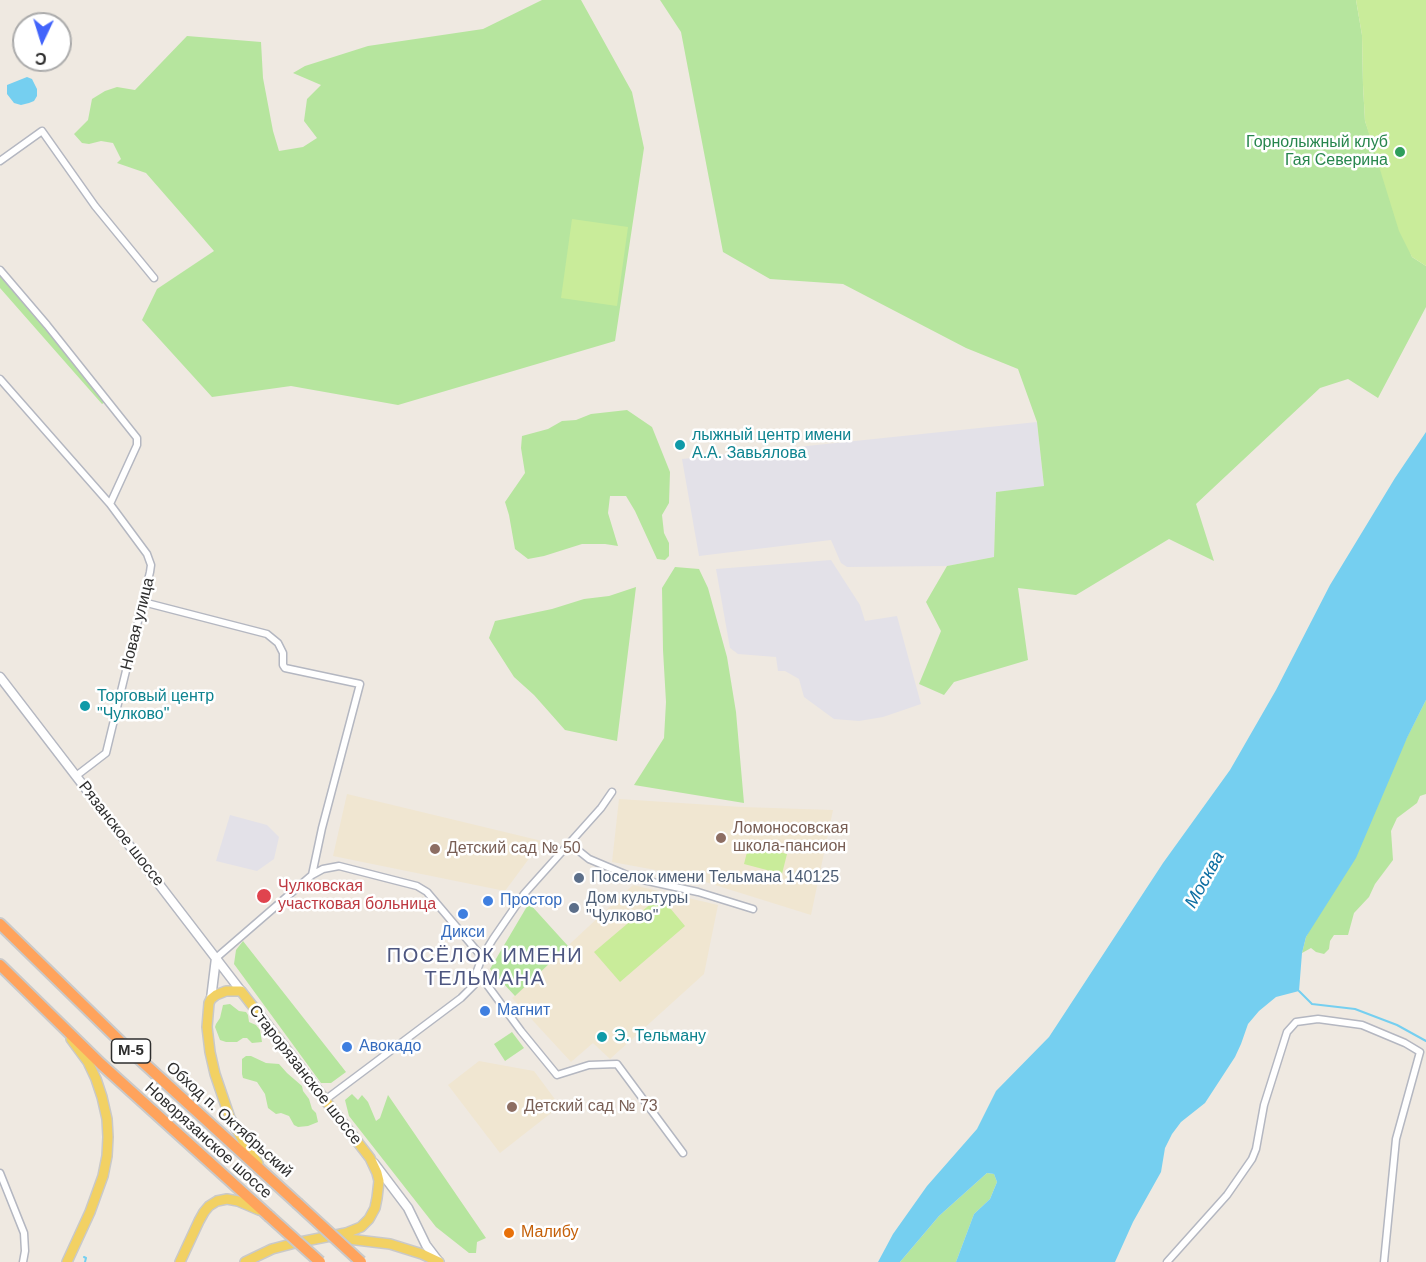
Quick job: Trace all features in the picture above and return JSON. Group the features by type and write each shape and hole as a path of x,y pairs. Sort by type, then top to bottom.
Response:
{"highway":[{"name":"Обход п. Октябрьский","path":"0,924 124,1045 361,1262"},
{"name":"Новорязанское шоссе","path":"0,965 100,1064 320,1262"}],"main road":[{"name":"Рязанское шоссе","path":"0,677 241,991"},
{"path":"216,958 211,999 207,1011 210,1052 215,1074 230,1118 266,1175"},
{"path":"211,999 220,992 241,991"},
{"name":"Старорязанское шоссе","path":"241,991 370,1158"},
{"path":"63,1027 96,1079 107,1119 108,1137 103,1176 90,1212 67,1262"},
{"path":"245,1262 272,1249 320,1239 361,1227 375,1208 379,1188 377,1173 370,1158"},
{"path":"370,1158 408,1208 426,1245 439,1262"},
{"path":"180,1262 204,1212 217,1201 238,1200 269,1216"},
{"path":"320,1239 354,1239 390,1244 439,1262"}],"street":[{"path":"0,161 42,131 95,206 154,278"},
{"path":"0,270 137,438 137,445 110,504"},
{"name":"Новая улица","path":"0,379 110,504 147,554 151,565 106,753 76,776"},
{"path":"143,602 267,634 278,643 283,653 285,668 360,684 312,875"},
{"path":"325,1100 461,998 474,985 482,957 524,894 600,810 612,792"},
{"path":"569,843 589,859 634,878 698,892 753,909"},
{"path":"216,958 312,875 323,869 339,866 417,886 428,892 482,957"},
{"path":"477,971 557,1075 589,1065 617,1064 684,1154"},
{"path":"1167,1262 1227,1195 1252,1159 1264,1105 1287,1032 1296,1022 1318,1019 1362,1025 1405,1043 1420,1052 1396,1139 1384,1262"},
{"path":"0,1173 24,1233 26,1251 23,1262"}],"shaded area":[{"path":"1037,422 1044,487 996,492 994,557 947,566 847,567 841,563 831,540 699,556 682,459"},
{"path":"831,560 860,605 865,621 897,616 921,704 883,717 859,721 834,719 804,697 799,679 785,671 778,671 776,657 738,654 730,648 716,569"},
{"name":"Детский сад № 50","path":"347,794 542,841 505,891 333,856"},
{"name":"Ломоносовская школа-пансион","path":"619,799 833,810 811,915 683,875 612,862"},
{"path":"230,815 267,825 279,837 274,859 257,871 216,861"},
{"path":"633,885 718,905 704,974 610,1059 593,1043 571,1062 512,998"},
{"name":"Детский сад № 73","path":"479,1061 534,1071 560,1106 500,1153 448,1085"}],"green space":[{"path":"542,0 581,0 632,92 644,148 615,341 398,405 291,386 212,397 142,320 157,289 214,251 146,173 117,163 121,159 113,143 101,141 82,143 74,134 88,120 92,99 117,87 135,90 187,36 261,42 263,78 279,151 303,147 317,138 304,121 307,99 321,85 293,73 305,66 368,46 483,29"},
{"path":"660,0 1356,0 1362,35 1365,121 1412,257 1426,266 1426,307 1378,398 1348,379 1320,388 1196,504 1214,561 1169,539 1076,595 1018,588 1028,660 954,682 944,695 919,684 941,631 926,602 947,566 994,557 996,492 1044,486 1037,422 1018,369 966,348 843,284 770,279 723,252 681,32"},
{"name":"Горнолыжный клуб Гая Северина","path":"1356,0 1426,0 1426,266 1412,257 1399,231 1365,121 1362,35"},
{"path":"572,219 628,227 617,306 561,298"},
{"path":"0,276 107,401 102,404 0,288"},
{"path":"627,410 652,427 670,472 669,503 662,515 664,533 669,543 669,556 665,560 657,559 626,496 610,496 608,513 618,546 582,544 528,559 515,549 505,502 525,473 521,448 522,436 548,429 562,421 576,420 591,414"},
{"path":"675,567 699,569 708,588 727,657 736,712 744,803 634,785 664,738 666,702 662,588"},
{"path":"636,587 617,741 565,730 534,695 514,677 489,638 495,621 552,609 584,599 609,596"},
{"path":"1426,700 1426,794 1420,796 1417,803 1397,818 1391,831 1393,860 1375,884 1369,897 1354,913 1348,935 1334,935 1329,949 1324,954 1311,948 1302,953 1306,937"},
{"path":"749,844 787,854 782,874 744,864"},
{"path":"660,896 685,926 620,982 594,952"},
{"path":"529,903 568,946 515,996 490,969"},
{"path":"243,941 346,1072 331,1083 321,1083 234,964 236,950"},
{"path":"230,1004 239,1011 246,1012 249,1022 260,1030 262,1042 252,1043 247,1038 237,1042 220,1040 215,1027 223,1005"},
{"path":"512,1032 524,1048 505,1061 494,1044"},
{"path":"246,1056 266,1063 279,1064 302,1086 316,1113 318,1122 298,1127 294,1125 289,1116 276,1114 268,1108 265,1094 257,1082 243,1078 242,1059"},
{"path":"352,1094 358,1100 362,1095 368,1102 376,1121 380,1118 388,1095 486,1238 477,1242 476,1253 469,1253 436,1227 349,1116 345,1100"},
{"path":"987,1173 994,1174 997,1182 990,1199 974,1214 956,1262 900,1262 939,1216"}],"water":[{"path":"27,77 32,79 37,89 37,96 29,103 21,105 14,103 7,94 7,85"},
{"name":"Москва","path":"1426,432 1426,700 1407,738 1356,858 1306,937 1302,953 1299,991 1276,997 1259,1011 1248,1024 1235,1057 1205,1103 1181,1122 1172,1134 1165,1148 1161,1172 1133,1222 1115,1262 956,1262 974,1214 990,1199 997,1182 994,1174 987,1173 939,1216 900,1262 878,1262 893,1234 927,1186 977,1129 996,1091 1049,1037 1163,863 1230,770 1276,690 1330,585 1395,478"}],"waterway":[{"path":"1299,991 1312,1004 1355,1009 1397,1025 1426,1041"},
{"path":"84,1257 85,1262"}],"place":[{"name":"Горнолыжный клуб Гая Северина","path":"1400,152"},
{"name":"лыжный центр имени А.А. Завьялова","path":"680,445"},
{"name":"Торговый центр \"Чулково\"","path":"85,706"},
{"name":"Ломоносовская школа-пансион","path":"721,838"},
{"name":"Детский сад № 50","path":"435,849"},
{"name":"Поселок имени Тельмана 140125","path":"579,878"},
{"name":"Чулковская участковая больница","path":"264,896"},
{"name":"Простор","path":"488,901"},
{"name":"Дом культуры \"Чулково\"","path":"574,908"},
{"name":"Дикси","path":"463,914"},
{"name":"Магнит","path":"485,1011"},
{"name":"Э. Тельману","path":"602,1037"},
{"name":"Авокадо","path":"347,1047"},
{"name":"Детский сад № 73","path":"512,1107"},
{"name":"Малибу","path":"509,1233"}],"district":[{"name":"ПОСЁЛОК ИМЕНИ ТЕЛЬМАНА","path":"485,968"}]}
